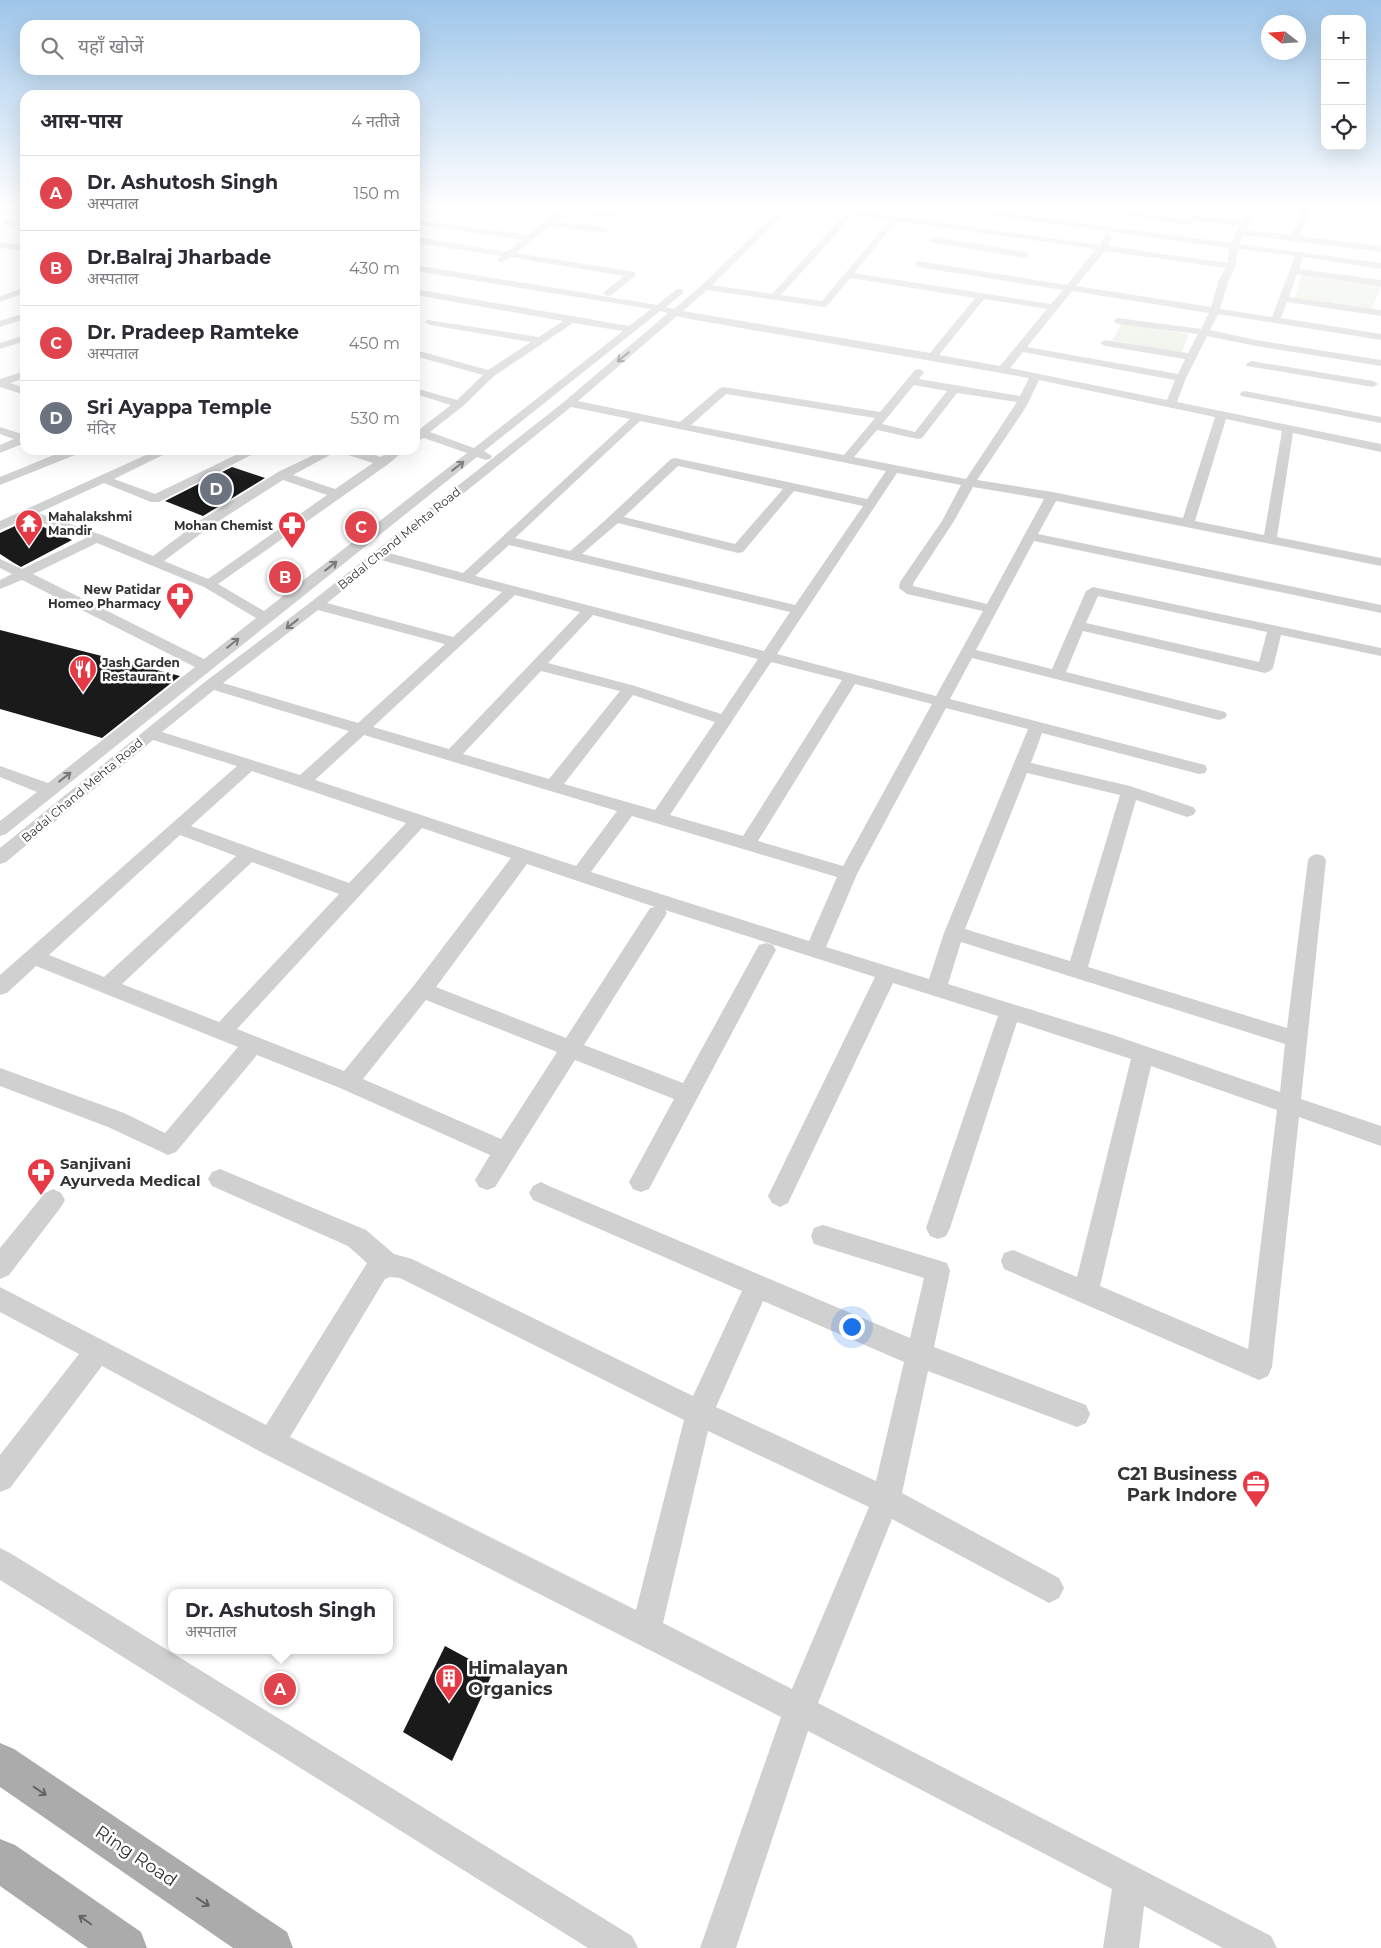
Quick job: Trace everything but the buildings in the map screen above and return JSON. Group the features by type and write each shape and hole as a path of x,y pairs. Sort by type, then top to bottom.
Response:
{"main road":[{"name":"Ring Road","path":"0,1763 271,1948"},
{"path":"0,1860 125,1948"}],"street":[{"path":"443,297 632,330"},
{"path":"619,297 671,307"},
{"path":"626,297 740,325 1035,377 1221,416"},
{"path":"0,830 265,618 632,330 671,307 678,297"},
{"name":"Badal Chand Mehta Road","path":"0,858 211,684 316,605 568,403 671,307 688,297"},
{"path":"781,297 824,304 830,297"},
{"path":"846,460 982,297 1052,308"},
{"path":"1002,371 1061,297"},
{"path":"1082,297 1119,321 1192,357"},
{"path":"1171,404 1181,378 1215,311 1219,297"},
{"path":"1119,321 1215,311 1264,329 1379,363 1372,388 1251,368 1264,329 1283,299 1381,314"},
{"path":"473,303 426,324 539,340"},
{"path":"0,324 20,318"},
{"path":"420,433 459,404 490,374 572,318"},
{"path":"1119,321 1204,332 1264,329 1381,337"},
{"path":"1096,363 1119,321"},
{"path":"0,346 20,340"},
{"path":"1021,349 1181,378"},
{"path":"420,353 490,374"},
{"path":"0,383 20,376"},
{"path":"990,609 906,588 907,582 948,521 969,483 1024,400 1035,377"},
{"path":"912,381 1024,400"},
{"path":"0,383 20,390"},
{"path":"874,426 918,436 954,389"},
{"path":"683,426 724,390 882,416"},
{"path":"420,392 459,404"},
{"path":"568,403 846,460 1052,496 1381,562"},
{"path":"1241,403 1288,430 1381,448"},
{"path":"1188,524 1221,416 1241,403 1368,413 1381,420"},
{"path":"466,578 638,417"},
{"path":"0,430 20,438"},
{"path":"1270,540 1288,430"},
{"path":"420,436 498,459"},
{"path":"0,449 20,441"},
{"path":"0,481 64,455"},
{"path":"0,526 156,455"},
{"path":"104,479 155,499 245,455"},
{"path":"154,562 206,523 282,475 323,455"},
{"path":"361,455 382,462"},
{"path":"209,584 392,455"},
{"path":"572,556 616,519 630,503 675,462 870,504"},
{"path":"658,817 894,469"},
{"path":"282,475 337,494"},
{"path":"616,519 738,549 791,487"},
{"path":"814,951 848,874 1052,496"},
{"path":"28,514 97,538 209,584 265,618"},
{"path":"1030,536 1381,609"},
{"path":"0,585 97,538"},
{"path":"506,540 798,610"},
{"path":"379,555 766,658 941,701 1199,769"},
{"path":"0,563 205,666"},
{"path":"303,782 512,590"},
{"path":"1057,674 1093,591 1381,652"},
{"path":"316,605 456,642"},
{"path":"452,756 589,611"},
{"path":"1078,626 1265,668 1275,630"},
{"path":"967,652 1219,715"},
{"path":"537,665 630,689 724,720"},
{"path":"748,844 851,678"},
{"path":"211,684 848,874"},
{"path":"553,786 630,689"},
{"path":"936,989 954,933 1037,726"},
{"path":"150,734 249,764 579,875 814,951 1143,1054 1381,1136"},
{"path":"0,987 249,764"},
{"path":"1021,766 1130,792 1187,811"},
{"path":"0,771 49,790"},
{"path":"1077,971 1130,792"},
{"path":"579,875 629,808"},
{"path":"222,1032 418,821"},
{"path":"178,828 352,891"},
{"path":"107,986 249,854"},
{"path":"348,1082 422,990 523,856"},
{"path":"1013,1261 1260,1367 1317,860"},
{"path":"487,1180 657,913"},
{"path":"954,933 1297,1039"},
{"path":"640,1182 766,950"},
{"path":"34,957 348,1082 504,1151"},
{"path":"780,1196 887,974"},
{"path":"422,990 688,1095"},
{"path":"938,1228 1010,1012"},
{"path":"0,1078 116,1120 168,1145 253,1044"},
{"path":"1086,1292 1143,1054"},
{"path":"220,1179 357,1238 388,1265 403,1267 698,1413 886,1500 1050,1588"},
{"path":"541,1193 919,1355 1077,1414"},
{"path":"0,1267 53,1200"},
{"path":"718,1948 799,1712 886,1500 938,1271 822,1236"},
{"path":"271,1442 376,1271 388,1265"},
{"path":"646,1631 698,1413 757,1287"},
{"path":"0,1299 271,1442 646,1631 799,1712 1130,1880 1258,1948"},
{"path":"0,1478 98,1350"},
{"path":"0,1563 620,1948"},
{"path":"1121,1948 1130,1880"}],"shaded area":[{"path":"1295,297 1376,297 1371,309"},
{"path":"1122,323 1189,334 1181,354 1112,340"}],"place":[{"name":"Sri Ayappa Temple","path":"216,489"},
{"name":"Dr. Pradeep Ramteke","path":"361,527"},
{"name":"Mahalakshmi Mandir","path":"29,547"},
{"name":"Mohan Chemist","path":"292,549"},
{"name":"Dr.Balraj Jharbade","path":"285,577"},
{"name":"New Patidar Homeo Pharmacy","path":"180,620"},
{"name":"Jash Garden Restaurant","path":"83,693"},
{"name":"Sanjivani Ayurveda Medical","path":"41,1196"},
{"name":"C21 Business Park Indore","path":"1256,1508"},
{"name":"Dr. Ashutosh Singh","path":"280,1689"},
{"name":"Himalayan Organics","path":"449,1702"}]}
